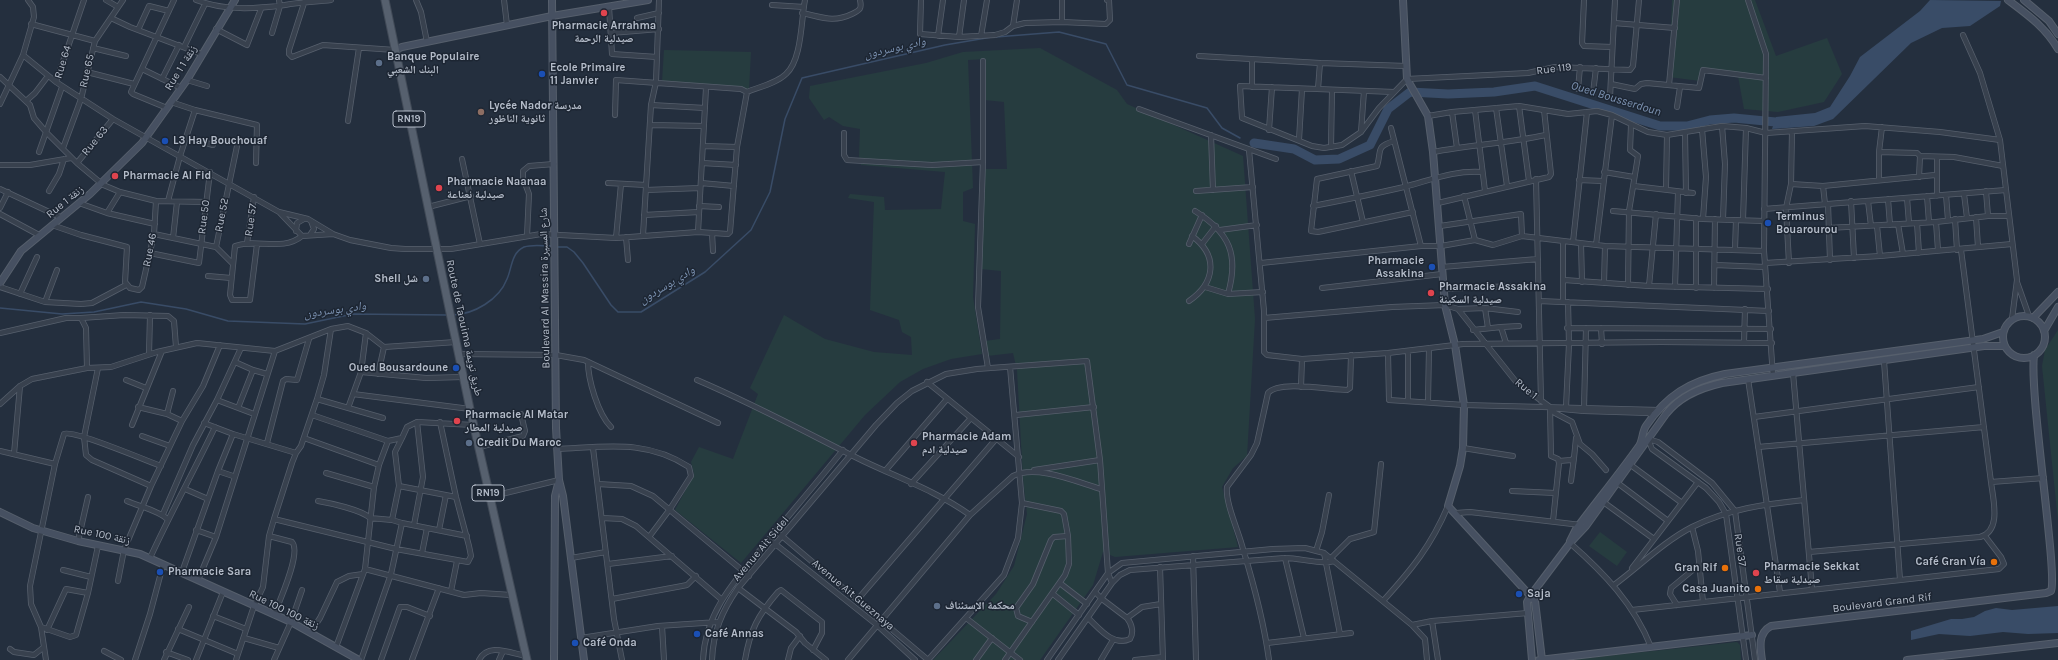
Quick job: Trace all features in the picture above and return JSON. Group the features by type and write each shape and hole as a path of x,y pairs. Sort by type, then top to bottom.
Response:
{"main road":[{"name":"Route de Taouima طريق تويمة","path":"385,0 473,425 526,658"}],"street":[{"path":"0,104 23,55 34,17 32,7 28,0"},
{"path":"32,7 33,0"},
{"name":"Rue 64","path":"84,0 56,82 113,119 279,212"},
{"path":"106,0 118,7"},
{"name":"Rue 65","path":"63,148 81,99 95,41 122,0"},
{"path":"167,108 131,92 174,0"},
{"path":"196,0 205,4 231,8 261,9 305,2 331,0"},
{"name":"Rue 1 زنقة 1","path":"146,138 187,80 216,29 235,0"},
{"path":"272,33 280,6 279,0"},
{"path":"416,0 421,12 427,42"},
{"path":"504,0 507,25"},
{"name":"Boulevard Al Massira شارع المسيرة","path":"552,0 557,449 559,480 563,496 584,660"},
{"path":"305,2 289,50 290,56 295,57 319,45 395,50 552,16 648,0"},
{"path":"643,236 651,105 656,82 660,0"},
{"path":"747,92 786,74 792,66 799,40 805,0"},
{"path":"802,13 828,19 843,19 861,8 860,0"},
{"path":"921,0 919,33 921,35 959,37 1000,34 1013,26 1025,23 1062,22 1106,24 1110,20 1109,0 1107,0"},
{"path":"938,36 943,0"},
{"path":"959,37 964,0"},
{"path":"981,36 987,0"},
{"path":"1013,26 1017,0"},
{"path":"1062,0 1062,22"},
{"path":"1382,601 1411,570 1427,549 1448,506 1460,466 1463,448 1464,405 1455,345 1445,305 1433,152 1428,116 1407,79 1403,0"},
{"path":"1584,0 1582,42 1584,46 1612,47"},
{"path":"1610,97 1615,0"},
{"name":"Rue 119","path":"1407,79 1528,73 1556,67 1630,70 1633,68 1639,0"},
{"path":"1669,85 1678,0"},
{"path":"1748,0 1766,54 1767,114 1764,251 1771,329 1773,376"},
{"path":"2008,0 2033,18 2047,32 2058,48"},
{"path":"2024,0 2049,21 2058,34"},
{"path":"162,78 205,4"},
{"path":"772,5 804,7"},
{"path":"138,30 150,6 169,12"},
{"path":"609,7 611,50 614,54 657,57"},
{"path":"216,29 246,45 249,43 261,9"},
{"path":"637,18 659,13"},
{"path":"111,18 138,30 158,36 202,54"},
{"path":"1614,23 1675,28"},
{"path":"31,24 95,41"},
{"path":"611,33 659,30"},
{"path":"1963,35 1986,93 2000,140 2016,280 2012,319"},
{"path":"93,48 126,56"},
{"path":"348,121 359,48"},
{"path":"23,55 56,82"},
{"path":"1199,56 1252,60 1406,66"},
{"path":"1252,60 1252,87"},
{"path":"983,61 983,162 978,307 988,368"},
{"path":"1318,89 1320,63"},
{"path":"1578,89 1580,67"},
{"path":"1593,93 1596,68"},
{"path":"142,69 181,88"},
{"path":"1611,84 1635,89 1647,82 1699,88 1703,70 1766,78"},
{"path":"87,72 134,84"},
{"path":"26,101 35,93 48,76"},
{"path":"0,77 31,106 35,120 46,132 71,158 101,184 120,192 156,202 206,202"},
{"path":"1394,92 1240,86 1242,118 1269,130 1318,148 1331,147 1348,142 1361,132 1394,92 1407,79"},
{"path":"187,80 207,86"},
{"path":"614,115 616,80 656,82 706,88 741,89 747,92"},
{"path":"39,152 62,87"},
{"path":"1269,130 1272,87"},
{"path":"1677,107 1680,87"},
{"path":"698,232 706,88"},
{"path":"1299,140 1302,88"},
{"path":"1331,147 1332,90"},
{"path":"1361,132 1364,91"},
{"path":"279,212 311,221 334,234 355,241 391,248 451,249 527,236 626,238 698,232 728,234 730,232 738,146 747,92"},
{"path":"171,102 195,110 257,125 256,163"},
{"path":"651,105 705,108"},
{"path":"1428,116 1452,112 1519,106 1576,114 1597,111 1612,115 1648,132 1667,135 1722,126 1766,131 1792,131 1845,126 1882,127 1940,132 2000,140"},
{"path":"1519,106 1529,181"},
{"path":"1496,108 1507,186"},
{"path":"1139,109 1276,159"},
{"path":"168,202 180,156 195,110"},
{"path":"1475,110 1485,191"},
{"path":"1438,203 1529,181 1551,174 1544,110"},
{"path":"1452,112 1457,148"},
{"path":"1573,242 1587,112"},
{"path":"1596,244 1612,115"},
{"name":"Rue 63","path":"77,163 113,119"},
{"path":"650,125 704,126"},
{"path":"1628,285 1629,212 1638,156 1630,150 1631,125"},
{"path":"1722,126 1725,164 1723,219"},
{"path":"1878,179 1878,152 1882,127"},
{"path":"1391,128 1421,246"},
{"path":"1743,220 1746,128"},
{"path":"1702,129 1706,176 1703,219"},
{"path":"1789,263 1786,208 1791,184 1792,131"},
{"path":"844,133 844,155 847,160 932,165 983,162"},
{"path":"1685,133 1686,193"},
{"path":"1211,135 1213,190"},
{"path":"1433,152 1479,144 1501,144 1546,135"},
{"path":"1666,189 1667,135"},
{"path":"186,137 213,145"},
{"name":"Rue زنقة 1","path":"0,283 16,257 39,235 101,184 146,138"},
{"path":"1394,141 1384,144 1379,149 1377,166 1317,179 1311,232 1413,212"},
{"name":"Rue 52","path":"216,247 228,183 237,146"},
{"path":"703,146 738,146"},
{"path":"1249,150 1263,292 1263,339 1265,354 1302,359 1388,353 1455,345 1486,345 1506,343 1772,343"},
{"path":"1878,152 1913,151 1920,156 1954,157 2003,166"},
{"path":"1919,177 1920,156"},
{"path":"1936,196 1937,157"},
{"path":"0,165 30,165 71,158"},
{"path":"49,191 59,174 64,159"},
{"path":"462,159 480,244"},
{"path":"702,163 736,165"},
{"path":"527,236 529,194 523,178 523,171 529,166 554,164"},
{"path":"1351,171 1363,222"},
{"path":"1313,206 1406,186 1436,177 1470,171 1482,172"},
{"name":"Rue 50","path":"150,253 196,263 200,261 210,172"},
{"path":"1604,172 1634,177"},
{"path":"1791,184 1823,186 1878,179 1936,175"},
{"path":"1536,179 1541,401"},
{"path":"1579,180 1604,181"},
{"path":"608,183 646,188 734,186"},
{"path":"616,238 621,184"},
{"path":"1196,191 1253,186"},
{"path":"1634,186 1693,193"},
{"path":"1823,186 1827,204 1830,260"},
{"path":"0,189 60,217"},
{"path":"1764,209 2006,190"},
{"path":"0,208 8,192"},
{"path":"107,213 120,192"},
{"path":"1675,287 1676,216 1678,192"},
{"path":"1986,192 1988,216"},
{"path":"1964,194 1967,218"},
{"path":"1946,195 1948,220"},
{"path":"428,207 471,196"},
{"path":"1464,196 1475,240"},
{"path":"1926,196 1929,222"},
{"name":"Rue 57","path":"247,243 254,197"},
{"path":"1907,198 1909,223"},
{"path":"1888,199 1890,225"},
{"path":"1868,201 1871,226"},
{"name":"Rue 46","path":"126,285 133,290 138,290 142,287 154,234 156,202"},
{"path":"173,238 178,202"},
{"path":"1851,202 1854,258"},
{"path":"79,203 107,213 155,224"},
{"path":"700,206 719,207"},
{"path":"1613,210 1703,219 1764,221"},
{"path":"1195,211 1218,228 1231,251 1233,274 1228,294"},
{"path":"279,212 302,236"},
{"path":"644,215 699,212"},
{"path":"0,214 39,235"},
{"path":"1440,226 1521,214 1522,236"},
{"path":"1649,286 1656,214"},
{"path":"1189,244 1202,216"},
{"path":"1828,228 1936,222 1988,216 2009,216"},
{"path":"1976,217 1978,247"},
{"path":"1696,218 1696,288"},
{"path":"296,231 297,223 304,219"},
{"path":"1714,288 1715,219"},
{"path":"1809,552 1985,536 1991,530 1994,519 1991,482 1955,219"},
{"path":"1735,249 1736,220"},
{"path":"310,236 314,229 311,221"},
{"path":"1936,222 1938,250"},
{"path":"1917,223 1919,253"},
{"path":"1898,224 1903,254"},
{"path":"0,287 45,302 81,304 92,302 126,285 124,280 127,247 81,235 52,225"},
{"path":"1202,244 1218,228 1257,225"},
{"path":"1877,226 1880,256"},
{"path":"712,233 713,251"},
{"path":"154,234 201,242 216,247 233,264"},
{"path":"257,244 249,300 231,299 231,278 234,248 247,243 257,244 290,242 302,236 334,234"},
{"path":"1190,301 1205,287 1209,279 1210,264 1202,244 1192,236"},
{"path":"1260,263 1421,246 1441,246 1475,240 1494,245 1522,236 1605,246 1764,251"},
{"path":"626,238 628,260"},
{"path":"1563,241 1564,280 1569,344 1566,406"},
{"path":"1581,244 1582,282"},
{"path":"1715,265 1765,265 1919,253 1938,250 1959,250 2012,244"},
{"path":"1604,283 1605,246"},
{"path":"20,294 37,257"},
{"path":"1442,267 1538,259"},
{"path":"45,302 57,270"},
{"path":"1322,288 1442,274"},
{"path":"208,276 231,278"},
{"path":"1564,280 1649,286 1768,289"},
{"path":"2016,280 2031,317"},
{"path":"1444,289 1514,286"},
{"path":"1205,287 1228,294 1263,292"},
{"path":"2031,317 2058,292"},
{"path":"1539,301 1769,311"},
{"path":"1264,318 1392,307 1445,305 1458,309 1485,308 1518,312"},
{"path":"2044,331 2038,321 2031,317 2020,316 2012,319 2005,327 2003,332 2005,346 2016,356 2026,358 2034,355 2042,347 2044,331 2058,307"},
{"path":"1485,308 1488,328"},
{"name":"Rue 1","path":"1458,309 1473,330 1517,383 1550,407 1558,416 1572,422 1580,444 1592,454 1606,470"},
{"path":"1744,342 1745,309"},
{"path":"149,354 150,315"},
{"path":"0,333 66,318 164,315 173,319 176,347"},
{"path":"81,318 86,328 87,368"},
{"path":"0,404 20,386 32,379 87,368 114,366 149,354 197,343 275,351 332,329 348,326 366,333 384,347 456,342"},
{"path":"1473,330 1519,326"},
{"path":"1501,327 1506,343"},
{"path":"1567,328 1771,329"},
{"path":"1584,408 1586,328"},
{"path":"1601,328 1602,344"},
{"path":"236,660 254,606 263,587 269,536 296,453 301,446 317,399 324,375 332,329"},
{"path":"1726,514 1715,497 1698,482 1652,449 1646,438 1646,426 1658,410 1676,393 1705,379 1725,374 1990,338 2003,332"},
{"path":"348,408 361,372 366,333"},
{"path":"267,443 283,381 286,379 296,380 309,339"},
{"path":"118,581 124,550 141,508 182,420 203,386 220,345"},
{"path":"1532,660 1527,602 1531,595 1628,464 1639,445 1670,409 1685,396 1714,385 1973,348 2005,346"},
{"path":"378,374 384,347"},
{"path":"163,514 204,423 218,400 241,348"},
{"path":"1428,402 1429,348"},
{"path":"132,425 138,407 162,351"},
{"path":"198,580 216,537 233,476 275,351"},
{"path":"1408,351 1408,401"},
{"path":"1388,353 1389,400 1464,405 1566,406 1584,408 1658,410"},
{"path":"458,354 556,355 588,362 718,423"},
{"path":"1269,660 1267,643 1244,551 1228,497 1227,487 1251,455 1257,443 1268,393 1275,388 1301,387 1347,390 1350,388 1352,383 1351,355"},
{"name":"Boulevard Grand Rif","path":"1762,660 1761,637 1763,632 1771,626 2034,594 2048,592 2052,588 2054,583 2052,537 2033,384 2034,355"},
{"path":"1301,387 1302,359"},
{"name":"Avenue Ait Sidel","path":"712,660 718,622 738,588 850,455 897,403 927,382 946,374 988,368 1082,360 1087,361 1094,407"},
{"path":"1884,361 1891,435 1900,580"},
{"path":"235,362 267,374"},
{"path":"588,362 590,378 601,413 611,426"},
{"path":"928,660 1004,575 1018,538 1022,503 1016,415 1010,367"},
{"path":"98,368 84,437 85,451 88,458 151,486"},
{"path":"238,408 253,370"},
{"path":"361,372 440,378 463,377"},
{"path":"1793,373 1812,589"},
{"path":"126,380 146,388"},
{"path":"697,380 730,394 843,450 850,455 943,498 970,514"},
{"path":"1748,380 1780,592"},
{"path":"927,382 1019,457"},
{"path":"14,454 20,386"},
{"path":"1754,417 1979,387"},
{"path":"167,414 173,391"},
{"path":"353,394 432,406 470,409"},
{"path":"317,399 383,418"},
{"path":"885,471 947,399"},
{"path":"218,400 254,414"},
{"path":"138,407 167,414 182,420"},
{"path":"1016,415 1094,407 1100,460 1108,573 1112,583"},
{"path":"1550,407 1584,411 1648,413 1654,416"},
{"path":"1550,407 1551,456 1559,461 1571,460 1574,458"},
{"path":"479,446 523,436 525,431 521,414"},
{"path":"312,415 388,442 402,438"},
{"path":"912,484 971,418"},
{"path":"392,520 399,486 395,452 407,427 417,422 440,422 473,425"},
{"path":"414,525 422,490 423,477 417,422"},
{"path":"274,519 396,549 457,561 466,562 470,560 467,536 456,497 440,422"},
{"path":"204,423 233,434 267,443 296,453"},
{"path":"150,558 167,520 186,488 215,427"},
{"path":"1758,447 1984,427"},
{"path":"46,660 41,627 30,595 55,464 64,434 70,432 161,466"},
{"path":"182,572 218,470 233,434"},
{"path":"142,436 170,446"},
{"path":"1571,481 1576,436"},
{"path":"304,438 378,465"},
{"path":"1646,438 1656,441 1712,483 1735,511"},
{"path":"858,599 943,498 996,439"},
{"path":"336,647 365,569 374,487 378,465 388,442"},
{"path":"593,448 612,599 622,660"},
{"path":"557,449 639,448 670,456 689,467 691,476 670,509 649,537"},
{"path":"1463,448 1513,456"},
{"name":"Avenue Ait Sidel","path":"703,660 704,645 710,622 722,599 743,570 843,450"},
{"path":"0,451 55,464"},
{"path":"848,660 970,514 1006,481 1020,472 1100,460"},
{"path":"1553,521 1559,461"},
{"path":"1058,660 1112,583 1120,575 1130,570 1285,558 1298,558 1325,563 1332,560 1350,539 1374,532 1381,464"},
{"path":"1628,464 1682,503"},
{"path":"218,470 233,476"},
{"path":"1031,471 1061,477 1101,489"},
{"path":"326,473 374,487"},
{"path":"1991,482 2044,478"},
{"path":"489,497 559,480"},
{"name":"Boulevard Al Massira شارع المسيرة","path":"554,660 555,496 559,480"},
{"path":"1615,481 1668,521"},
{"path":"1627,575 1698,482"},
{"path":"598,484 631,486 644,491 670,509 749,576"},
{"path":"399,486 456,497"},
{"path":"186,488 208,499"},
{"path":"1512,491 1555,493"},
{"path":"1316,551 1322,532 1329,494"},
{"path":"438,530 446,495"},
{"path":"78,541 88,497"},
{"path":"1601,500 1654,539"},
{"path":"1614,585 1669,542 1692,527 1735,511 1767,504 1804,500"},
{"path":"127,501 141,508 163,514 167,520"},
{"path":"318,501 354,509 366,514 370,518 392,520 467,536"},
{"path":"1005,660 1061,584 1069,564 1068,536 1063,512 1022,503"},
{"path":"1448,506 1535,601 1542,660"},
{"name":"Rue 37","path":"1735,511 1755,660"},
{"name":"Rue 100 زنقة","path":"0,512 19,522 42,530 78,541 124,550 150,558 198,580"},
{"path":"1456,513 1470,512 1553,521 1582,526"},
{"name":"Rue 37","path":"1726,514 1739,598 1746,660"},
{"path":"602,518 613,518 630,522 722,599"},
{"path":"358,660 390,574 402,523"},
{"path":"1692,527 1700,564 1703,602"},
{"path":"422,553 427,528"},
{"path":"196,530 216,537"},
{"name":"Avenue Ait Gueznaya","path":"776,531 883,619 928,660"},
{"path":"269,536 292,542 295,546 292,568 274,615"},
{"path":"1032,622 1018,616 1016,608 1034,584 1051,540 1054,537 1068,536"},
{"path":"1632,610 1780,592 1994,570 2004,564 2002,557 1985,536"},
{"name":"Avenue Ait Gueznaya","path":"769,539 877,625 915,660"},
{"path":"1570,543 1601,570 1614,585 1632,610 1651,647"},
{"path":"41,627 70,637 76,635 88,593 98,546"},
{"path":"1047,660 1108,573 1122,563 1244,551 1294,548 1324,553 1412,625 1425,639 1427,660"},
{"path":"571,558 606,552"},
{"path":"1324,553 1340,634"},
{"path":"608,564 672,556"},
{"path":"1193,556 1196,660"},
{"path":"1285,558 1304,638"},
{"path":"451,591 457,561"},
{"path":"1677,605 1670,594 1671,588 1700,564"},
{"path":"135,660 150,614 163,565"},
{"path":"1135,660 1163,658 1160,567"},
{"path":"365,569 390,574 464,595 481,593 511,595"},
{"path":"63,570 91,577"},
{"path":"310,633 320,618 337,582 349,576 363,574"},
{"path":"612,599 687,585 696,576"},
{"name":"Rue 100 زنقة 100","path":"198,580 291,622 358,660"},
{"path":"1061,584 1087,604"},
{"path":"412,660 430,616 439,588"},
{"path":"738,588 800,636 826,660"},
{"path":"47,630 66,589 88,593"},
{"path":"274,660 291,622 302,590"},
{"path":"746,660 752,631 764,608 778,592 782,590 820,620 823,625 822,633 814,650"},
{"path":"196,660 223,592"},
{"path":"1088,618 1113,640 1123,641 1130,639 1131,627 1127,618 1095,592"},
{"path":"1053,594 1079,615"},
{"path":"1127,618 1142,608 1161,604"},
{"path":"164,660 166,652 189,606"},
{"path":"380,660 400,607 407,607 430,616"},
{"path":"1412,625 1432,621 1528,613"},
{"path":"214,616 246,629"},
{"path":"966,618 1020,660"},
{"path":"1432,621 1438,660"},
{"path":"581,638 662,626 718,622"},
{"path":"662,626 664,660"},
{"path":"178,629 238,654"},
{"path":"1267,643 1351,632"},
{"path":"1537,660 1752,635"},
{"path":"788,660 792,648 800,636"},
{"path":"244,638 279,648"},
{"path":"976,660 992,638"},
{"path":"1101,660 1113,640"},
{"path":"1908,660 2058,643"},
{"path":"10,649 14,652 34,655 44,647"},
{"path":"479,660 489,650 503,651 526,658"},
{"path":"104,651 121,660"},
{"path":"499,660 503,651"},
{"path":"166,652 188,660"}],"green space":[{"path":"1672,0 1755,0 1776,56 1827,38 1842,74 1824,102 1778,112 1744,109 1738,76 1704,71 1700,81 1669,77"},
{"path":"1040,48 1117,90 1127,104 1243,156 1255,319 1247,456 1233,468 1222,487 1238,547 1115,557 1103,552 1093,585 1040,660 933,660 996,594 1014,566 1027,514 1023,479 1017,370 1013,353 987,356 985,341 1000,339 1001,271 981,269 985,169 1007,169 1004,102 985,100 986,59 968,60 973,188 963,192 963,221 975,224 973,297 982,354 951,359 923,369 900,382 865,415 741,563 675,510 694,474 691,462 699,447 733,459 758,394 750,388 784,315 825,339 874,352 912,355 911,337 902,332 899,320 870,310 874,202 848,198 850,194 884,197 885,210 941,209 945,172 861,165 859,156 860,129 843,126 829,117 824,120 809,98 810,86 926,63 963,52"},
{"path":"664,50 751,52 749,89 662,82"},
{"path":"2058,330 2058,521 2042,366 2045,350"},
{"path":"1600,532 1627,552 1617,566 1589,546"},
{"path":"1737,642 1740,645 1741,660 1569,660"}],"water":[{"path":"1930,0 2001,1 2000,6 1970,26 1942,28 1911,43 1833,119 1814,126 1772,129 1776,117 1815,113 1830,107 1850,76 1860,57 1920,11"},
{"path":"2058,606 2058,633 2028,634 2003,632 1970,636 1939,634 1911,640 1911,631 1951,619 1974,617 1985,611 1996,608 2012,610"}],"waterway":[{"name":"وادي بوسردون","path":"996,37 1059,32 1106,44 1127,85 1207,108 1222,128 1240,138"},
{"name":"وادي بوسردون","path":"556,247 567,247 574,252 611,305 618,312 641,312 705,272 751,230 770,192 785,119 802,78 945,45 992,37"},
{"name":"Oued Bousserdoun","path":"1254,143 1294,149 1315,160 1339,159 1370,145 1388,109 1410,92 1448,94 1494,92 1535,86 1660,126 1687,126 1710,120 1734,118 1786,123"},
{"name":"وادي بوسردون","path":"453,315 477,309 492,299 503,287 514,257 524,247 538,245 552,246"},
{"name":"وادي بوسردون","path":"0,308 62,314 94,312 141,302 186,309 228,321 305,324 353,314 447,315"}],"place":[{"name":"Pharmacie Arrahma صيدلية الرحمة","path":"604,13"},
{"name":"Banque Populaire البنك الشعبي","path":"379,63"},
{"name":"Ecole Primaire 11 Janvier","path":"542,74"},
{"name":"Lycée Nador مدرسة ثانوية الناظور","path":"481,112"},
{"name":"L3 Hay Bouchouaf","path":"165,141"},
{"name":"Pharmacie Al Fid","path":"115,176"},
{"name":"Pharmacie Naanaa صيدلية نعناعة","path":"439,188"},
{"name":"Terminus Bouarourou","path":"1768,223"},
{"name":"Pharmacie Assakina","path":"1432,267"},
{"name":"Shell شل","path":"426,279"},
{"name":"Pharmacie Assakina صيدلية السكينة","path":"1431,293"},
{"name":"Oued Bousardoune","path":"456,368"},
{"name":"Pharmacie Al Matar صيدلية المطار","path":"457,421"},
{"name":"Credit Du Maroc","path":"469,443"},
{"name":"Pharmacie Adam صيدلية ادم","path":"914,443"},
{"name":"Café Gran Vía","path":"1994,562"},
{"name":"Gran Rif","path":"1725,568"},
{"name":"Pharmacie Sara","path":"160,572"},
{"name":"Pharmacie Sekkat صيدلية سقاط","path":"1756,573"},
{"name":"Casa Juanito","path":"1758,589"},
{"name":"Saja","path":"1519,594"},
{"name":"محكمة الإستئناف","path":"937,606"},
{"name":"Café Annas","path":"697,634"},
{"name":"Café Onda","path":"575,643"}]}
